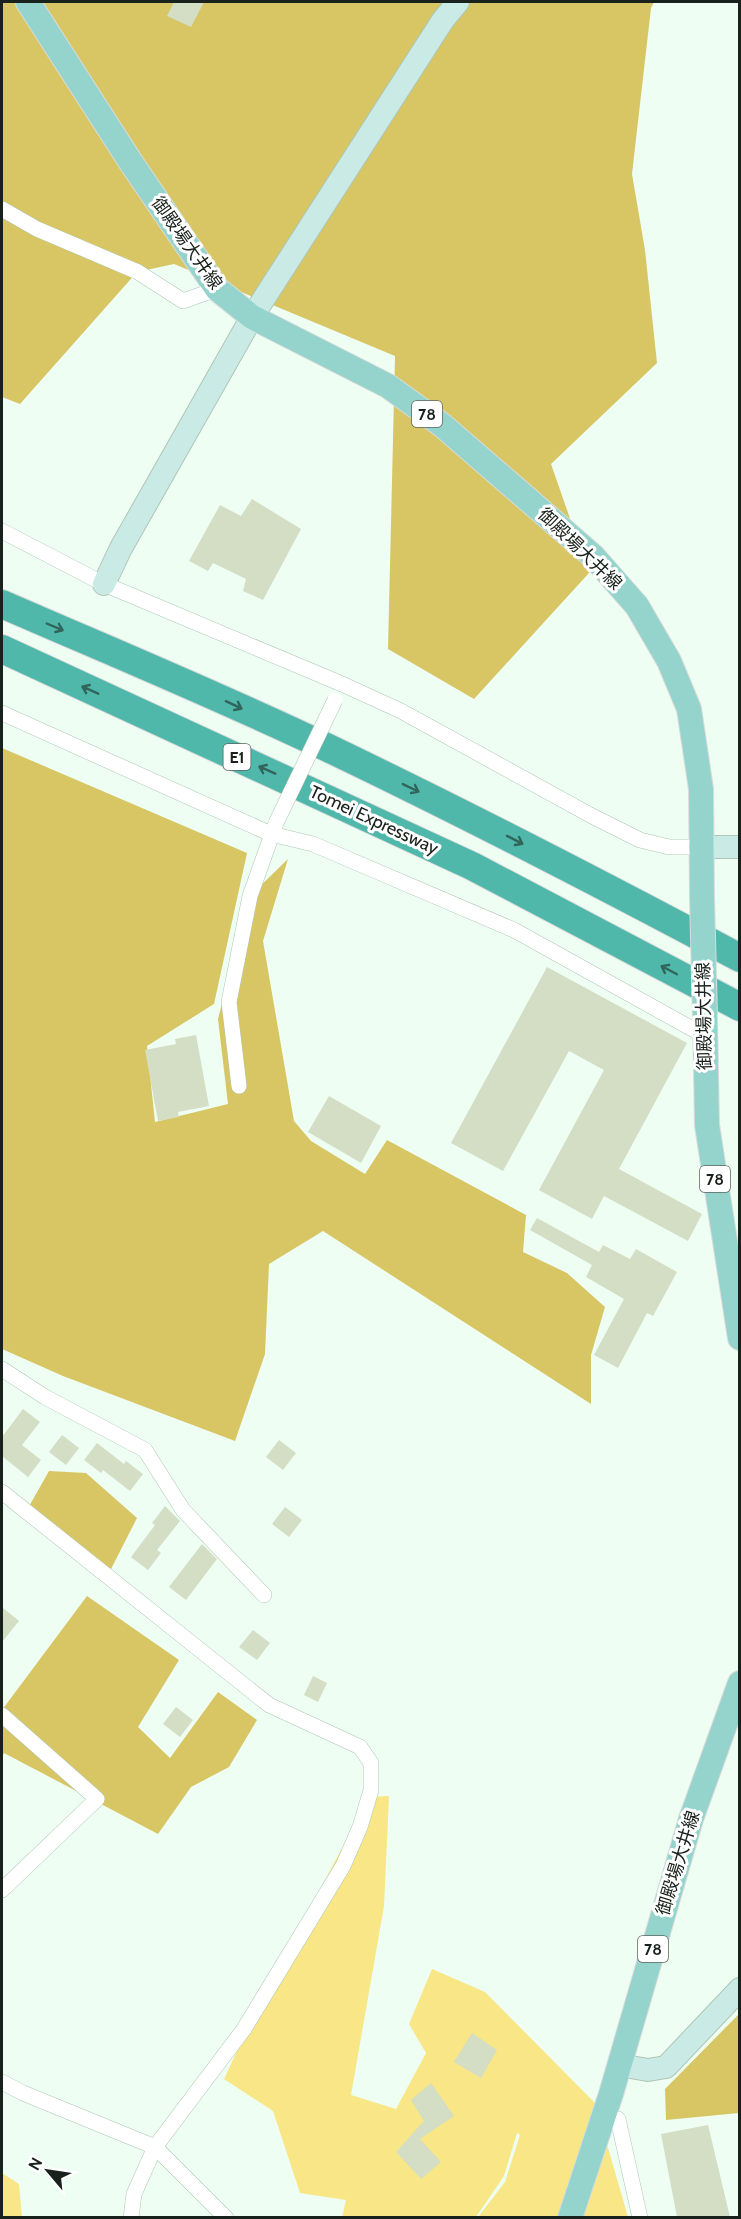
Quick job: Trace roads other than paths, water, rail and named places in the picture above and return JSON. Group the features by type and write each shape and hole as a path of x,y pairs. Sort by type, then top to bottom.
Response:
{"highway":[{"path":"2,604 209,693 325,747 473,819 740,958"},
{"name":"Tomei Expressway","path":"2,649 472,866 740,1007"}],"main road":[{"name":"御殿場大井線","path":"28,2 130,161 217,289 252,317 388,386 442,425 593,556 637,606 669,661 689,709 701,789 700,848 707,1125 740,1338"},
{"name":"御殿場大井線","path":"570,2217 619,2065 691,1819 740,1683"}],"street":[{"path":"104,584 121,548 252,317 443,20 458,2"},
{"path":"2,209 37,229 138,272 183,301 217,289"},
{"path":"2,531 104,584 401,711 640,840 669,848 740,847"},
{"path":"239,1086 229,1002 250,896 274,829 342,684"},
{"path":"2,713 514,930 705,1027"},
{"path":"2,1369 45,1397 145,1450 183,1510 264,1596"},
{"path":"2,1492 270,1705 360,1747 370,1763 369,1797 360,1827 343,1866 244,2029 155,2147 134,2194 131,2217"},
{"path":"2,1714 97,1799 2,1890"},
{"path":"619,2065 648,2070 666,2067 740,1989"},
{"path":"2,2082 23,2093 155,2147 226,2217"},
{"path":"618,2119 640,2217"}]}
